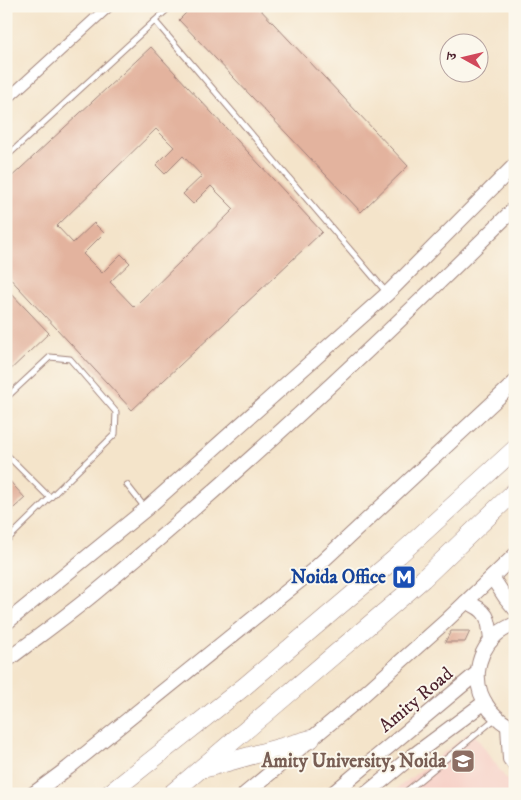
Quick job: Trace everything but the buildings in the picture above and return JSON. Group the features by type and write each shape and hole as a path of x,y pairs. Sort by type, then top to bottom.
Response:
{"highway":[{"path":"109,794 245,686 399,555 515,449"},
{"path":"171,794 423,578 515,491"},
{"path":"201,770 311,739"}],"street":[{"path":"6,100 109,6"},
{"path":"6,623 146,509 387,294 515,165"},
{"path":"6,661 95,593 280,433 420,302 515,208"},
{"path":"33,794 312,572 515,382"},
{"path":"245,794 424,640 515,555"},
{"path":"492,577 504,597 515,609"},
{"path":"466,602 481,607 490,624 491,640"},
{"path":"515,624 491,640 483,652 477,673 480,695 507,724 510,759 515,765"},
{"name":"Amity Road","path":"332,794 477,673"},
{"path":"366,794 406,761 485,702"}],"lane":[{"path":"6,157 171,6"},
{"path":"155,21 387,294"},
{"path":"6,398 50,357 70,360 116,412 115,434 6,541"},
{"path":"6,454 50,498"},
{"path":"127,485 146,509"},
{"path":"403,794 507,724"}],"shaded area":[{"name":"Amity University, Noida","path":"472,731 515,791 515,794 390,794"}],"place":[{"name":"Noida Office","path":"404,577"},
{"name":"Amity University, Noida","path":"463,761"}]}
